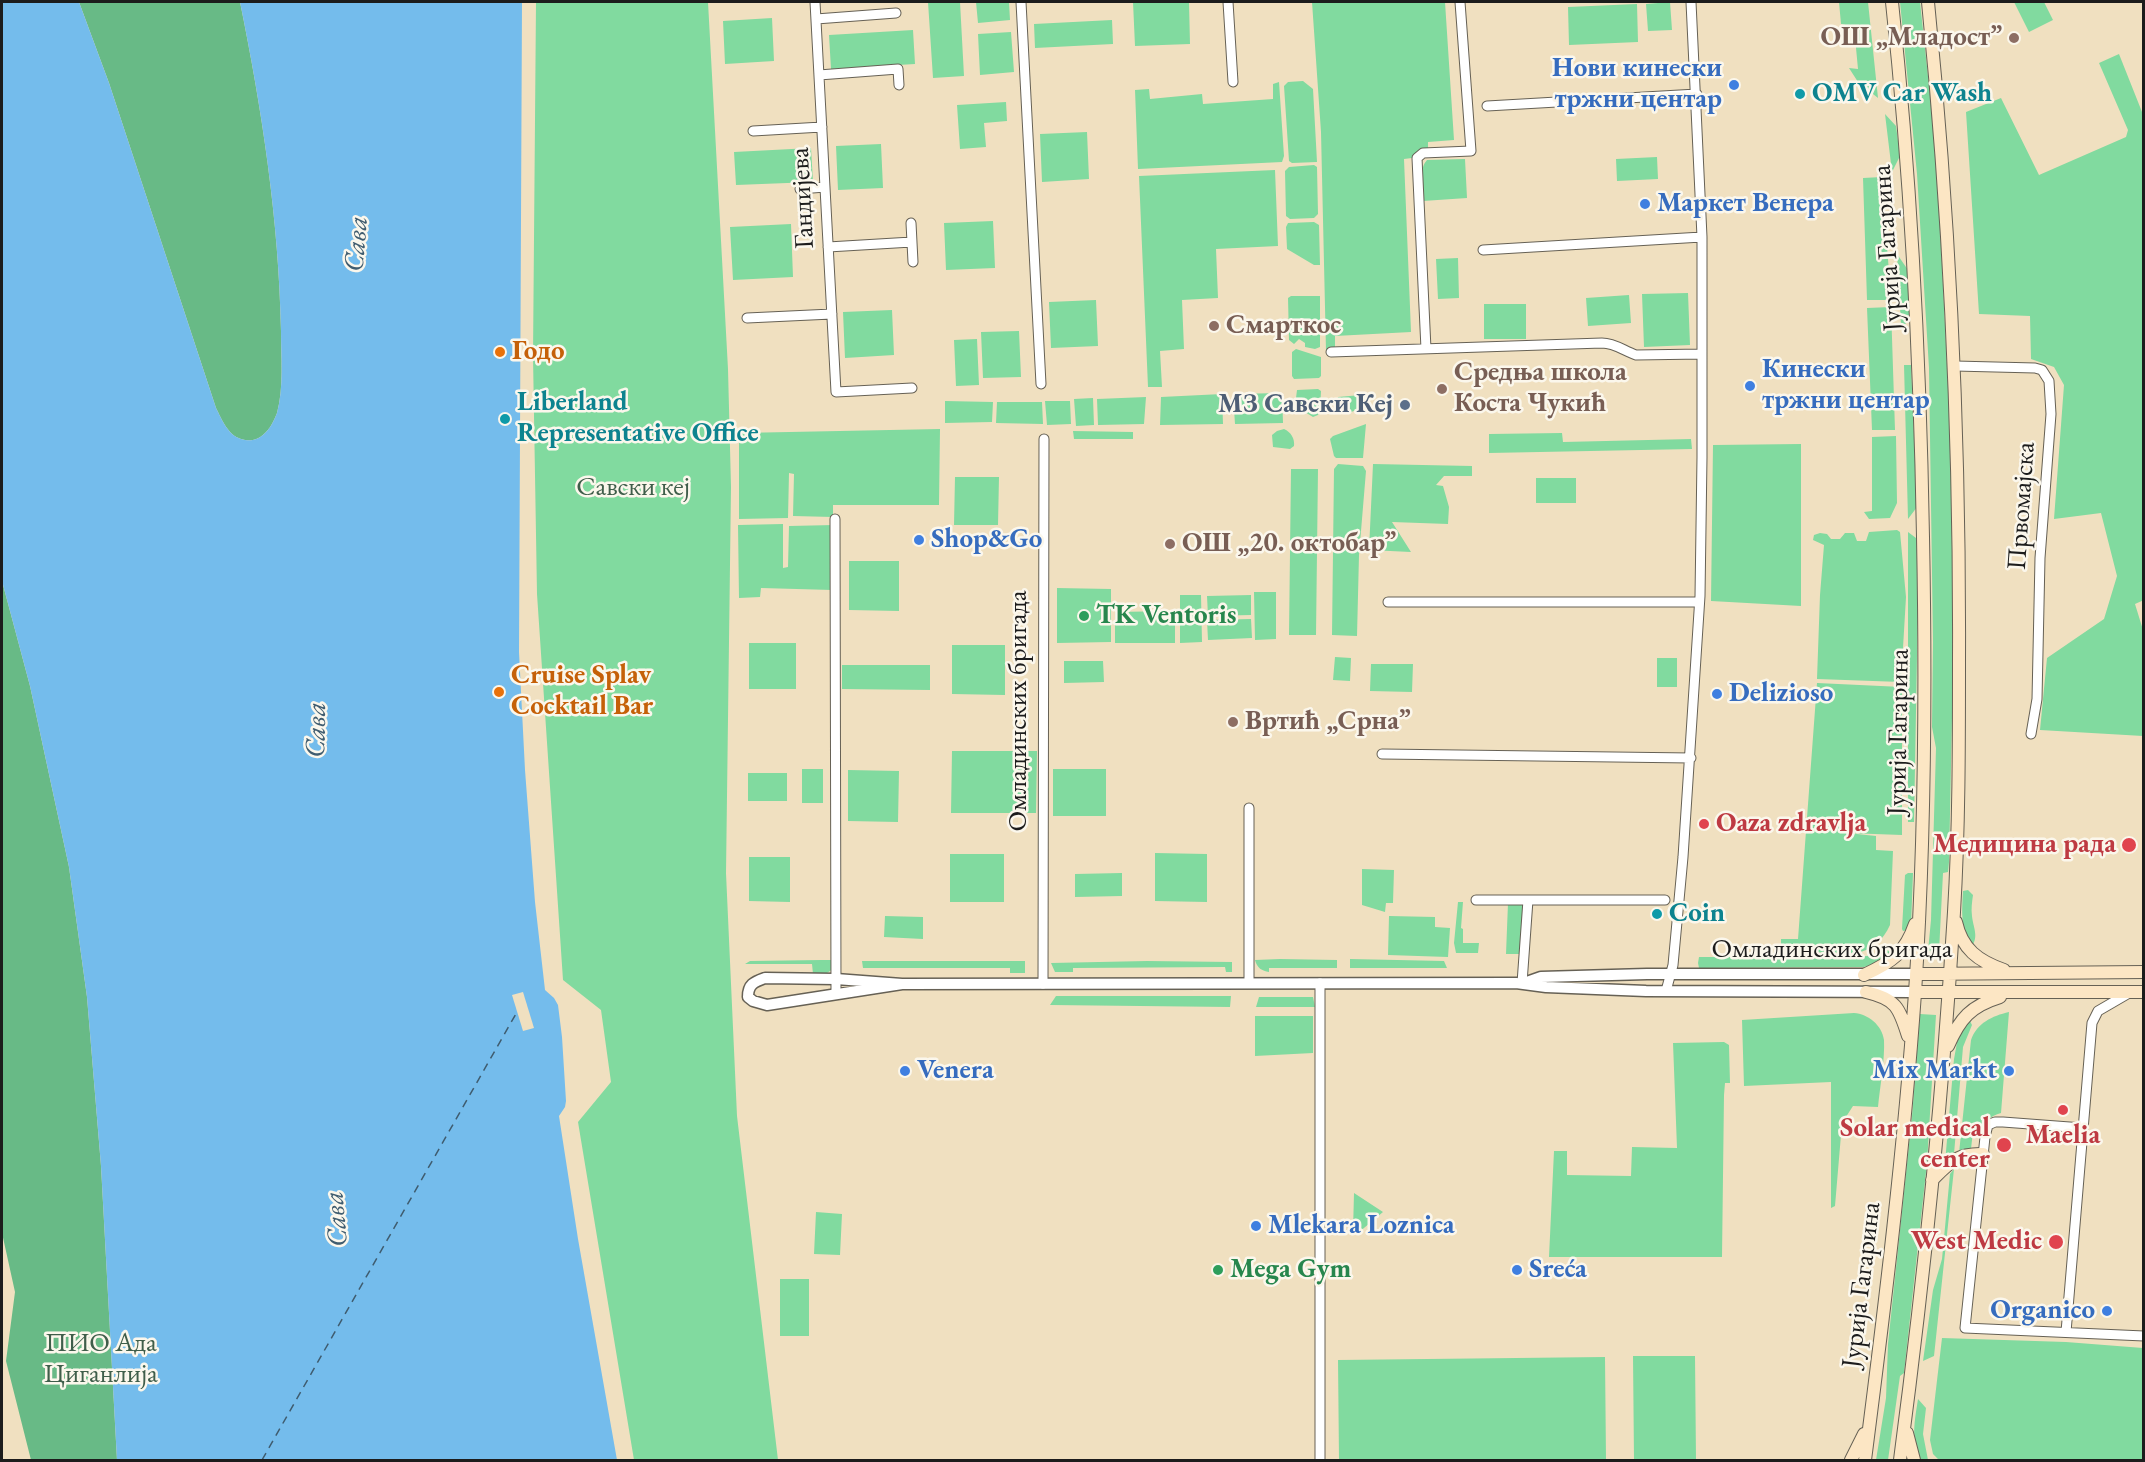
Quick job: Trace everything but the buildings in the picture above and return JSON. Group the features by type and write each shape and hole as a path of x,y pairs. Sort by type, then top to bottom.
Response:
{"main road":[{"name":"Јурија Гагарина","path":"1864,1461 1892,1237 1915,992 1925,666 1921,434 1908,178 1892,2"},
{"path":"1900,1461 1944,1056 1954,912 1958,766 1960,594 1955,366 1947,214 1928,2"},
{"path":"1864,975 1901,952 1911,934 1919,902"},
{"path":"1954,912 1964,945 1973,955 1993,966 2013,973"},
{"name":"Омладинских бригада","path":"1916,974 2144,972"},
{"path":"1866,992 1884,996 1897,1007 1910,1043"},
{"name":"Омладинских бригада","path":"1915,992 2138,992"},
{"path":"1944,1056 1957,1027 1967,1013 1982,1003 2013,993"},
{"path":"1932,1180 1956,1158 1966,1154 1983,1154"},
{"path":"1851,1461 1863,1437 1870,1415"},
{"path":"1906,1418 1914,1461"}],"street":[{"name":"Гандијева","path":"815,2 836,392 912,388"},
{"path":"1021,2 1041,384"},
{"path":"1228,2 1233,82"},
{"path":"1426,349 1417,158 1423,153 1471,151 1460,2"},
{"path":"1666,991 1671,974 1690,758 1699,602 1702,237 1691,2"},
{"path":"816,19 896,13"},
{"path":"819,75 898,69 899,85"},
{"path":"1487,106 1696,94"},
{"path":"753,131 822,127"},
{"path":"800,189 825,187"},
{"path":"911,223 913,262"},
{"path":"1483,250 1702,237"},
{"path":"828,247 912,242"},
{"path":"747,318 832,314"},
{"path":"1331,352 1602,343 1614,344 1636,355 1702,354"},
{"name":"Првомајска","path":"1955,366 2035,368 2042,370 2049,381 2051,414 2040,558 2037,688 2031,734"},
{"name":"Омладинских бригада","path":"1043,984 1044,439"},
{"path":"835,519 836,994"},
{"path":"1388,602 1699,602"},
{"path":"1382,754 1690,758"},
{"path":"1249,808 1249,983"},
{"path":"1476,900 1665,900"},
{"path":"1522,984 1528,900"},
{"name":"Омладинских бригада","path":"1522,984 1541,977 1671,974 1916,974"},
{"name":"Омладинских бригада","path":"902,984 767,1005 753,1001 748,996 754,982 765,978 836,979 902,984 1522,984 1546,987 1666,991 1915,992"},
{"path":"1320,983 1320,1461"},
{"path":"2066,1332 2092,1023 2094,1016 2106,1006 2138,992"},
{"path":"2083,1128 1991,1122 1986,1130 1965,1328 2144,1336"}],"green space":[{"path":"79,2 240,2 268,166 280,290 281,393 275,419 259,438 248,440 236,437 226,427 216,408 109,83"},
{"name":"Савски кеј","path":"536,2 708,2 728,369 731,487 726,873 737,1116 778,1460 634,1460 578,1122 611,1082 601,1010 563,980 537,594 533,356"},
{"path":"928,2 960,2 964,76 933,78"},
{"path":"976,2 1009,2 1010,20 978,23"},
{"path":"1133,2 1189,2 1190,44 1135,46"},
{"path":"1312,2 1445,2 1454,140 1428,142 1428,151 1404,159 1411,332 1335,336 1335,347 1328,347 1328,351 1326,351 1321,132"},
{"path":"1670,2 1672,30 1648,31 1646,4"},
{"path":"1839,2 1868,2 1878,98 1858,82 1849,68 1858,69 1854,27 1841,24"},
{"path":"1900,2 1920,2 1932,113 1940,225 1951,445 1953,670 1949,862 1948,872 1943,873 1939,952 1928,951 1936,748 1932,727 1929,368 1917,174"},
{"path":"2014,2 2044,2 2053,20 2029,32"},
{"path":"1637,4 1638,42 1569,45 1568,7"},
{"path":"772,18 774,61 725,64 723,21"},
{"path":"1112,20 1113,44 1035,48 1034,24"},
{"path":"913,30 915,64 831,69 829,35"},
{"path":"1011,32 1014,72 980,75 978,34"},
{"path":"2119,54 2144,117 2144,600 2135,604 2143,630 2143,736 2040,730 2047,658 2104,619 2117,576 2101,513 2054,519 2064,385 2054,367 2031,359 2030,316 1979,314 1966,112 2001,98 2039,175 2126,137 2128,130 2099,63"},
{"path":"1303,81 1313,89 1317,162 1292,163 1289,161 1284,86 1288,82"},
{"path":"1279,82 1284,156 1282,162 1138,169 1135,90 1149,89 1150,99 1202,94 1203,104 1273,99 1273,84"},
{"path":"1006,102 1007,121 984,123 986,147 960,149 957,105"},
{"path":"1885,114 1896,126 1900,156 1892,172"},
{"path":"1087,132 1089,179 1042,182 1040,134"},
{"path":"881,144 883,188 838,190 836,146"},
{"path":"811,148 813,182 736,185 734,152"},
{"path":"1657,157 1658,179 1617,181 1616,159"},
{"path":"1465,159 1467,198 1423,201 1422,169 1427,160"},
{"path":"1314,165 1317,167 1318,214 1314,218 1290,219 1286,216 1285,171 1289,167"},
{"path":"1275,170 1278,246 1216,249 1218,298 1182,300 1184,349 1160,351 1162,387 1148,387 1139,176"},
{"path":"1882,177 1891,300 1867,300 1863,178"},
{"path":"993,221 995,268 946,270 944,223"},
{"path":"1314,222 1319,225 1320,265 1314,265 1287,249 1286,227 1288,223"},
{"path":"791,224 793,277 733,280 730,227"},
{"path":"1897,254 1908,270 1910,312 1905,325 1901,325"},
{"path":"1458,258 1459,298 1438,299 1436,259"},
{"path":"1688,293 1690,345 1644,347 1642,294"},
{"path":"1629,295 1631,323 1588,326 1586,298"},
{"path":"1291,296 1320,296 1320,347 1315,349 1305,347 1305,343 1299,339 1294,344 1289,340 1288,298"},
{"path":"1096,300 1098,346 1051,348 1049,302"},
{"path":"1484,304 1526,304 1526,339 1484,339"},
{"path":"1891,307 1895,430 1872,430 1867,308"},
{"path":"892,310 894,355 845,358 843,312"},
{"path":"1019,331 1021,377 983,378 981,332"},
{"path":"977,339 979,385 956,386 954,340"},
{"path":"1296,349 1321,357 1321,376 1319,378 1294,379 1292,352"},
{"path":"1904,365 1911,365 1917,507 1908,519"},
{"path":"1318,389 1321,391 1318,415 1313,417 1295,406 1297,390"},
{"path":"1282,393 1283,423 1235,424 1233,394"},
{"path":"1222,394 1223,424 1160,425 1161,397"},
{"path":"1361,395 1367,398 1367,406 1346,414 1338,411 1336,406 1338,397"},
{"path":"1146,397 1144,424 1098,425 1097,399"},
{"path":"1093,398 1094,425 1076,426 1074,399"},
{"path":"945,401 993,402 992,422 945,423"},
{"path":"1045,401 1070,401 1071,424 1047,425"},
{"path":"997,402 1042,402 1043,424 996,423"},
{"path":"1366,424 1363,458 1336,458 1330,439"},
{"path":"940,429 939,505 833,505 833,517 793,516 794,474 789,473 788,518 739,519 739,433"},
{"path":"1284,429 1292,436 1294,446 1290,449 1273,447 1272,435"},
{"path":"1073,431 1133,432 1133,439 1074,439"},
{"path":"1562,433 1563,442 1691,439 1692,449 1489,453 1489,434"},
{"path":"1896,436 1897,503 1890,518 1869,519 1864,512 1872,511 1872,437"},
{"path":"1801,444 1801,606 1711,601 1713,445"},
{"path":"1338,464 1363,466 1366,471 1359,555 1357,636 1332,635 1334,469"},
{"path":"1373,464 1472,466 1472,476 1444,476 1436,485 1443,486 1449,507 1448,524 1392,522 1411,552 1369,550"},
{"path":"1291,469 1318,469 1316,635 1289,635"},
{"path":"955,477 999,477 998,525 954,525"},
{"path":"1536,478 1576,478 1576,503 1536,503"},
{"path":"783,524 783,568 788,567 789,526 834,525 832,590 761,588 760,597 739,598 738,525"},
{"path":"1897,530 1900,532 1906,597 1901,682 1817,679 1824,545 1813,540 1814,535 1827,534 1831,539 1840,539 1845,533 1854,533 1857,541 1866,541 1869,532"},
{"path":"1908,532 1916,538 1919,545 1914,822 1908,822"},
{"path":"849,561 899,561 899,611 849,610"},
{"name":"ПИО Ада Циганлија","path":"2,581 30,686 69,867 87,997 101,1166 117,1460 31,1460 6,1361 15,1292 2,1233"},
{"name":"TK Ventoris","path":"1057,588 1111,589 1111,642 1057,643"},
{"path":"1254,592 1276,592 1276,639 1255,640"},
{"path":"1180,595 1201,595 1202,642 1180,643"},
{"path":"1251,595 1251,615 1208,616 1207,596"},
{"path":"1175,611 1175,643 1115,643 1115,612"},
{"path":"1251,619 1252,638 1208,640 1207,620"},
{"path":"749,643 796,643 796,689 749,689"},
{"path":"952,645 1005,645 1005,695 952,694"},
{"path":"1335,657 1351,658 1350,681 1333,680"},
{"path":"1657,658 1677,658 1677,687 1657,687"},
{"path":"1064,661 1103,661 1104,682 1064,683"},
{"path":"1371,664 1413,664 1412,692 1370,691"},
{"path":"842,665 930,665 930,690 842,689"},
{"path":"1817,683 1902,687 1902,835 1847,833 1876,836 1876,850 1893,851 1890,925 1877,943 1856,953 1781,952 1781,939 1798,939"},
{"path":"952,751 1037,751 1036,813 951,813"},
{"path":"802,769 823,769 823,803 802,803"},
{"path":"1053,769 1106,769 1106,816 1053,816"},
{"path":"848,770 899,771 898,822 848,821"},
{"path":"748,773 787,773 787,801 748,801"},
{"path":"1155,853 1207,854 1207,902 1155,901"},
{"path":"950,854 1004,854 1004,902 950,902"},
{"path":"749,857 790,857 790,902 749,901"},
{"path":"1362,869 1394,870 1393,903 1386,903 1385,912 1362,905"},
{"path":"1122,873 1122,896 1075,897 1075,874"},
{"path":"1913,873 1911,926 1909,930 1903,931 1905,875"},
{"path":"1968,890 1973,895 1972,913 1975,935 1972,946 1965,934 1962,906 1963,891"},
{"path":"1458,902 1463,902 1461,928 1463,929 1463,943 1479,943 1478,953 1456,953 1454,943"},
{"path":"1508,903 1525,903 1522,954 1506,954"},
{"path":"885,916 923,917 923,939 884,937"},
{"path":"1389,916 1435,917 1435,927 1450,928 1448,957 1388,955"},
{"path":"1887,950 1893,954 1880,962 1864,967 1699,968 1698,963 1699,957 1850,957 1867,956"},
{"path":"1350,959 1444,961 1447,968 1350,968"},
{"path":"832,960 833,969 827,973 813,974 812,964 745,964 750,961"},
{"path":"1255,960 1337,960 1337,968 1269,968 1269,972 1260,969"},
{"path":"862,961 1025,961 1025,973 1010,973 1010,968 863,968"},
{"path":"1232,962 1232,972 1226,972 1225,967 1073,968 1073,972 1055,972 1051,963"},
{"path":"1056,996 1231,996 1230,1007 1050,1005"},
{"path":"1259,997 1313,997 1315,1007 1256,1007"},
{"path":"2009,1012 2001,1113 1988,1120 1981,1132 1973,1131 1971,1149 1959,1153 1971,1040 1977,1029 1986,1021"},
{"path":"1854,1013 1869,1018 1883,1035 1884,1056 1878,1107 1853,1106 1842,1123 1835,1206 1831,1208 1831,1082 1744,1086 1742,1020"},
{"path":"1920,1014 1936,1015 1927,1163 1904,1373 1900,1376 1888,1460 1876,1460 1886,1398 1888,1344 1912,1116"},
{"path":"1255,1016 1313,1016 1313,1053 1255,1056"},
{"path":"1969,1019 1972,1025 1963,1047 1954,1154 1945,1163 1954,1059 1958,1037"},
{"path":"1724,1042 1729,1045 1730,1083 1725,1083 1724,1095 1722,1257 1549,1257 1554,1151 1567,1151 1567,1175 1631,1176 1632,1147 1677,1148 1673,1043"},
{"path":"1954,1169 1934,1356 1923,1361 1933,1290 1942,1259 1950,1174"},
{"path":"1354,1193 1383,1212 1358,1233 1353,1231"},
{"path":"816,1212 842,1214 840,1255 814,1254"},
{"path":"780,1279 809,1279 809,1336 780,1336"},
{"path":"1942,1338 2066,1342 2143,1348 2143,1460 1939,1460 1933,1454 1930,1440"},
{"path":"1633,1356 1695,1356 1696,1460 1634,1460"},
{"path":"1605,1357 1606,1460 1339,1460 1338,1360"},
{"path":"1918,1399 1926,1408 1923,1434 1928,1460 1921,1460 1915,1446 1914,1430"}],"water":[{"name":"Сава","path":"2,2 79,2 109,83 216,408 232,434 241,439 254,440 268,430 275,419 281,393 280,290 268,166 240,2 522,2 519,652 525,770 535,902 545,990 558,1005 562,1037 566,1101 559,1116 617,1460 117,1460 101,1166 87,997 69,867 30,686 2,581"}],"pier":[{"path":"523,992 534,1028 523,1031 512,995"}],"ferry route":[{"path":"262,1460 517,1012"}],"place":[{"name":"ОШ „Младост”","path":"2014,38"},
{"name":"Нови кинески тржни центар","path":"1734,85"},
{"name":"OMV Car Wash","path":"1800,94"},
{"name":"Маркет Венера","path":"1645,204"},
{"name":"Смарткос","path":"1214,326"},
{"name":"Годо","path":"500,352"},
{"name":"Кинески тржни центар","path":"1750,386"},
{"name":"Средња школа Коста Чукић","path":"1442,389"},
{"name":"МЗ Савски Кеј","path":"1405,405"},
{"name":"Liberland Representative Office","path":"505,419"},
{"name":"Shop&Go","path":"919,540"},
{"name":"ОШ „20. октобар”","path":"1170,544"},
{"name":"TK Ventoris","path":"1084,616"},
{"name":"Cruise Splav Cocktail Bar","path":"499,692"},
{"name":"Delizioso","path":"1717,694"},
{"name":"Вртић „Срна”","path":"1233,722"},
{"name":"Oaza zdravlja","path":"1704,824"},
{"name":"Медицина рада","path":"2129,845"},
{"name":"Coin","path":"1657,914"},
{"name":"Venera","path":"905,1071"},
{"name":"Mix Markt","path":"2009,1071"},
{"name":"Maelia","path":"2063,1110"},
{"name":"Solar medical center","path":"2004,1145"},
{"name":"Mlekara Loznica","path":"1256,1226"},
{"name":"West Medic","path":"2056,1242"},
{"name":"Mega Gym","path":"1218,1270"},
{"name":"Sreća","path":"1517,1270"},
{"name":"Organico","path":"2107,1311"}]}
